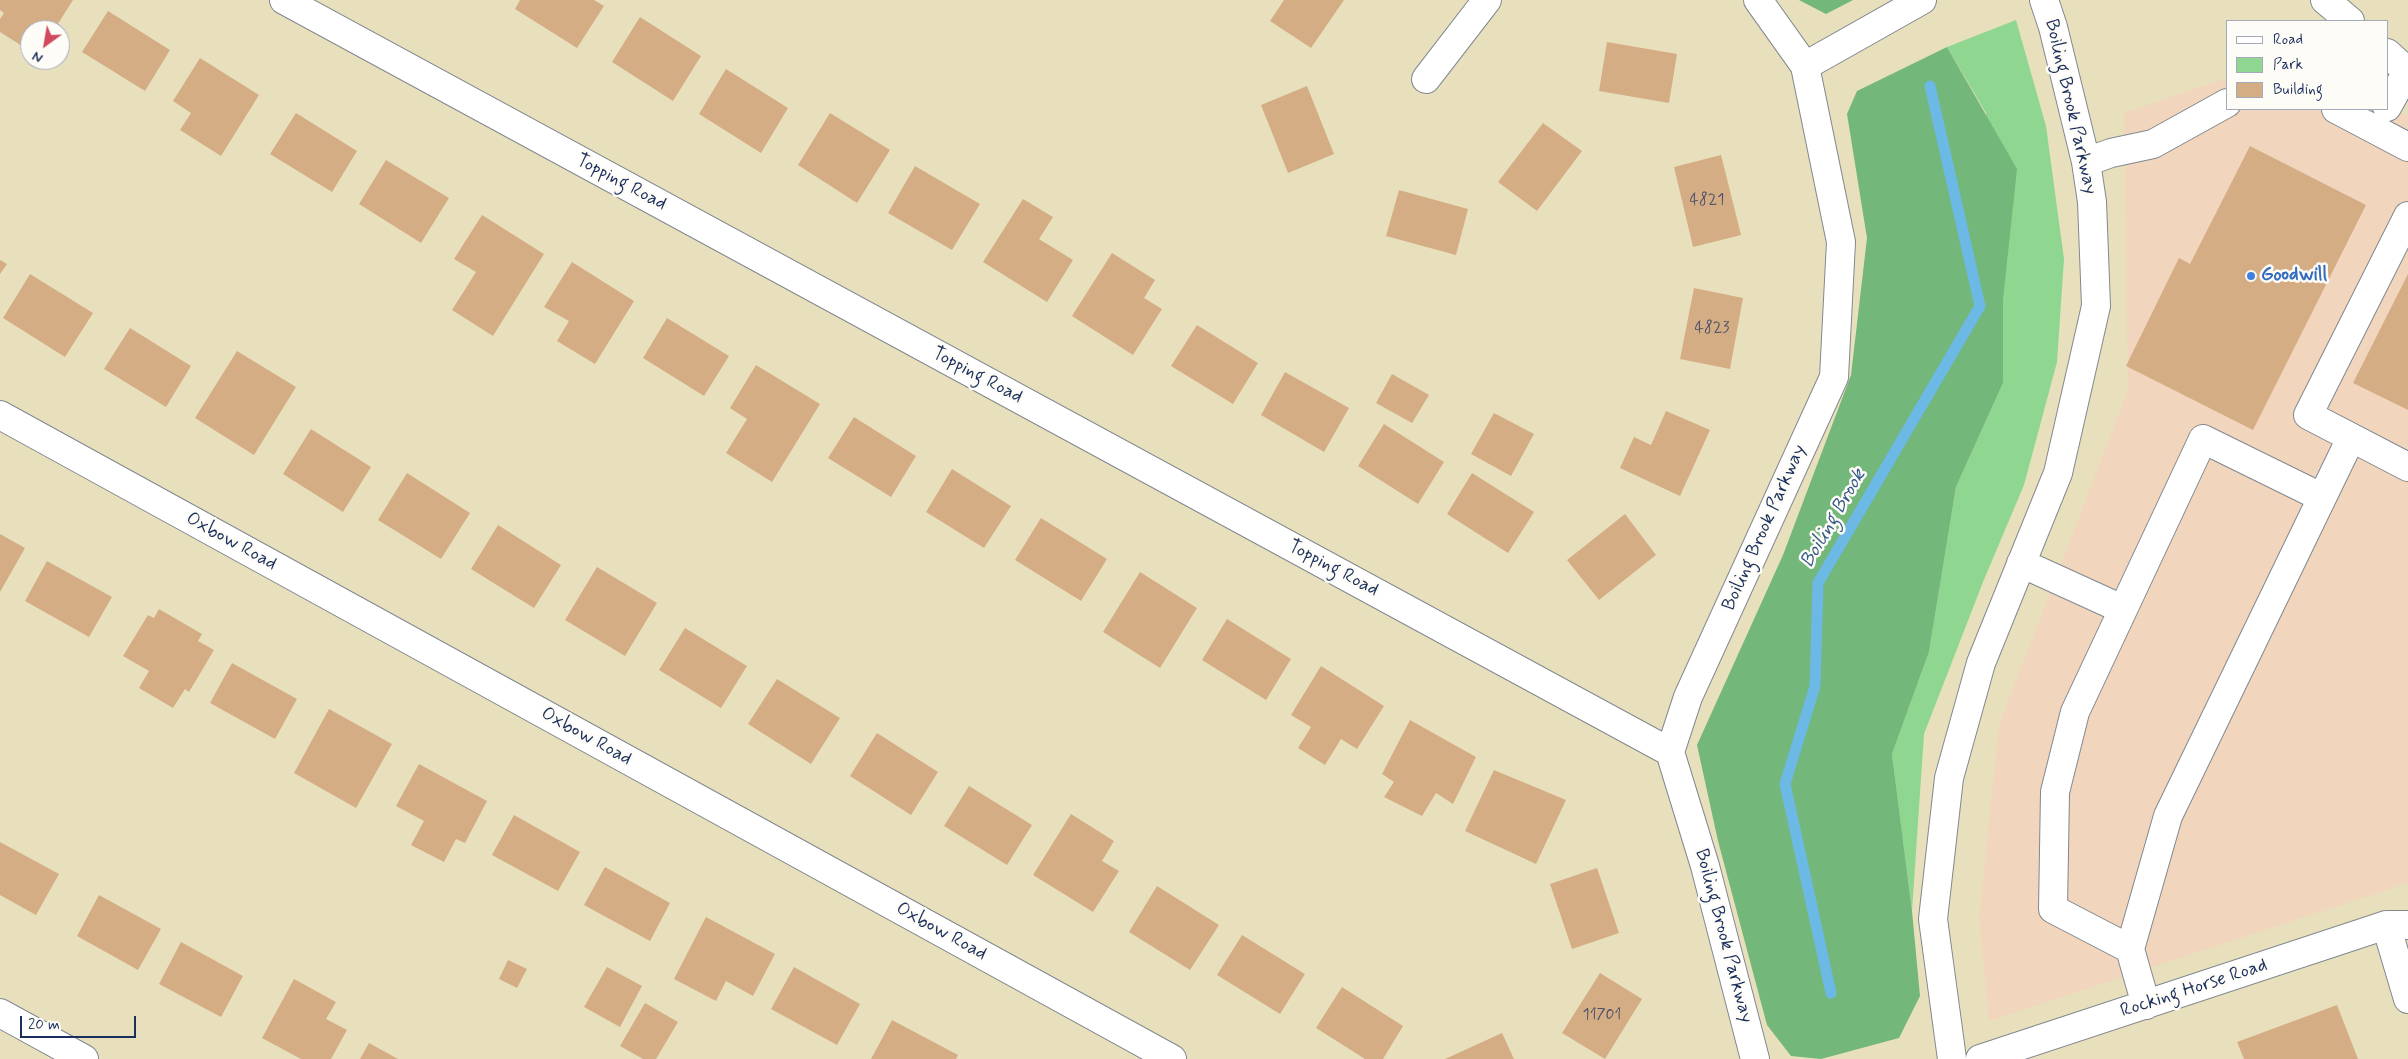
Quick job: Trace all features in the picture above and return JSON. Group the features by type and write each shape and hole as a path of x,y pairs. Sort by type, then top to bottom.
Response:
{"street":[{"name":"Topping Road","path":"284,0 1670,752"},
{"path":"1426,79 1487,0"},
{"name":"Boiling Brook Parkway","path":"1755,1059 1705,866 1670,752 1688,697 1834,377 1841,242 1805,66 1758,0"},
{"path":"1805,66 1922,0"},
{"name":"Boiling Brook Parkway","path":"1952,1059 1933,919 1949,778 1981,663 2058,473 2096,306 2092,202 2086,162 2044,0"},
{"path":"2325,0 2349,20"},
{"path":"2388,54 2408,70 2388,105"},
{"path":"2086,162 2111,153 2153,144 2226,104"},
{"path":"2344,110 2382,115 2408,147"},
{"path":"2408,216 2308,415 2408,467"},
{"name":"Oxbow Road","path":"0,415 1172,1059"},
{"path":"2146,1005 2130,949 2168,816 2351,438"},
{"path":"2130,949 2053,909 2055,792 2075,712 2203,440 2321,497"},
{"path":"2021,564 2122,609"},
{"path":"2397,925 2408,999"},
{"name":"Rocking Horse Road","path":"1980,1059 2397,925"},
{"path":"0,1013 84,1059"}],"shaded area":[{"path":"2226,78 2226,110 2388,110 2388,106 2408,116 2408,883 1989,1021 1979,918 1999,725 2128,390 2124,113"}],"green space":[{"path":"1799,0 1853,0 1826,14"},
{"path":"2016,20 2046,126 2064,259 2057,362 2024,485 1983,582 1924,734 1912,911 1892,754 1929,652 1956,487 2003,383 2003,299 1986,113 1947,47"},
{"path":"1947,47 2017,169 2003,299 2003,383 1956,487 1929,652 1892,754 1912,911 1920,996 1899,1038 1821,1059 1791,1056 1767,1025 1718,841 1697,745 1783,555 1851,375 1867,238 1847,114 1857,91"}],"building":[{"path":"0,0 73,0 60,20 20,20 20,45 0,32 0,19 4,13 0,10"},
{"path":"520,0 594,0 604,6 577,48 515,9"},
{"path":"1284,0 1344,0 1311,48 1270,21"},
{"path":"108,11 170,50 145,91 82,52"},
{"path":"640,17 701,56 673,101 612,62"},
{"path":"1607,42 1677,54 1669,103 1599,91"},
{"path":"200,58 259,95 221,156 180,130 191,113 173,101"},
{"path":"726,69 788,108 761,153 699,114"},
{"path":"1307,86 1334,154 1288,173 1261,105"},
{"path":"296,113 357,151 332,192 270,154"},
{"path":"830,113 890,150 857,203 798,165"},
{"path":"1543,123 1582,151 1537,211 1498,182"},
{"name":"Goodwill","path":"2250,146 2366,205 2253,430 2126,366 2179,258 2190,264"},
{"path":"1721,155 1741,235 1693,247 1674,167"},
{"path":"386,160 449,198 421,243 359,204"},
{"path":"915,166 980,204 952,250 888,213"},
{"path":"1399,190 1468,209 1456,255 1386,236"},
{"path":"1023,199 1053,217 1039,239 1073,260 1047,302 983,262"},
{"path":"482,215 544,254 493,336 452,310 476,272 454,259"},
{"path":"1112,253 1155,280 1144,298 1162,309 1133,355 1072,316"},
{"path":"0,260 7,264 0,274"},
{"path":"572,262 634,301 595,364 557,341 569,321 544,307"},
{"path":"30,274 93,313 65,357 3,318"},
{"path":"2408,274 2408,410 2353,383"},
{"path":"1694,288 1743,298 1730,369 1680,359"},
{"path":"667,318 729,356 704,396 643,358"},
{"path":"1197,325 1258,363 1233,404 1171,366"},
{"path":"130,328 191,366 166,407 104,369"},
{"path":"237,351 296,387 254,455 195,418"},
{"path":"756,365 820,404 772,482 726,453 747,419 730,408"},
{"path":"1285,372 1349,408 1324,452 1261,415"},
{"path":"1392,374 1429,395 1412,423 1376,403"},
{"path":"1666,411 1710,430 1680,496 1620,468 1634,437 1651,445"},
{"path":"1494,413 1534,434 1511,476 1471,454"},
{"path":"854,417 916,456 891,497 828,458"},
{"path":"1384,424 1444,462 1418,504 1358,466"},
{"path":"311,429 371,467 343,512 283,474"},
{"path":"952,469 1011,506 984,548 926,512"},
{"path":"407,473 470,513 441,559 378,520"},
{"path":"1472,473 1534,512 1508,553 1447,514"},
{"path":"1625,514 1656,555 1599,600 1567,560"},
{"path":"1041,518 1107,559 1081,601 1015,560"},
{"path":"498,525 561,565 534,608 471,569"},
{"path":"0,534 25,548 0,592"},
{"path":"47,561 112,597 89,637 25,601"},
{"path":"597,567 657,603 625,656 565,620"},
{"path":"1140,572 1197,608 1160,668 1103,632"},
{"path":"159,609 202,634 198,641 214,650 189,692 185,689 173,708 139,688 149,671 123,656 148,615 154,618"},
{"path":"1227,619 1291,659 1266,700 1202,660"},
{"path":"685,628 747,666 721,708 659,670"},
{"path":"232,663 297,699 275,739 210,703"},
{"path":"1321,666 1384,706 1357,749 1341,739 1325,765 1298,748 1311,727 1291,715"},
{"path":"777,679 840,718 811,764 748,724"},
{"path":"329,709 392,744 356,808 294,773"},
{"path":"1410,720 1476,757 1453,804 1436,793 1422,816 1384,797 1394,782 1382,774"},
{"path":"877,733 938,772 911,815 850,776"},
{"path":"419,764 487,801 465,843 456,839 444,862 411,845 424,821 396,806"},
{"path":"1494,770 1566,800 1536,864 1465,831"},
{"path":"969,786 1032,825 1007,865 944,826"},
{"path":"1071,814 1114,841 1102,861 1119,871 1093,912 1033,875"},
{"path":"514,815 580,852 558,891 492,855"},
{"path":"0,842 59,874 36,915 0,895"},
{"path":"605,867 670,903 650,941 584,905"},
{"path":"1597,868 1619,933 1572,949 1550,884"},
{"path":"1157,886 1219,925 1190,970 1129,932"},
{"path":"99,895 161,929 138,970 77,936"},
{"path":"706,917 775,954 753,996 726,981 716,1001 674,979"},
{"path":"1242,935 1305,974 1280,1014 1217,975"},
{"path":"181,942 243,976 221,1017 159,984"},
{"path":"508,960 527,969 517,988 499,979"},
{"path":"607,967 642,986 620,1027 584,1007"},
{"path":"794,967 860,1004 837,1045 771,1009"},
{"path":"1600,973 1642,999 1605,1059 1562,1033"},
{"path":"294,979 336,1002 326,1019 347,1030 331,1059 301,1059 262,1038"},
{"path":"1342,987 1403,1026 1383,1059 1365,1059 1316,1028"},
{"path":"645,1003 678,1022 656,1059 643,1059 620,1046"},
{"path":"2337,1005 2358,1059 2244,1059 2237,1042"},
{"path":"892,1020 958,1055 956,1059 871,1059"},
{"path":"1502,1033 1514,1059 1445,1059"},
{"path":"369,1043 398,1059 360,1059"}],"waterway":[{"name":"Boiling Brook","path":"1831,993 1785,784 1815,686 1818,583 1980,306 1930,86"}],"place":[{"name":"Goodwill","path":"2251,276"}]}
